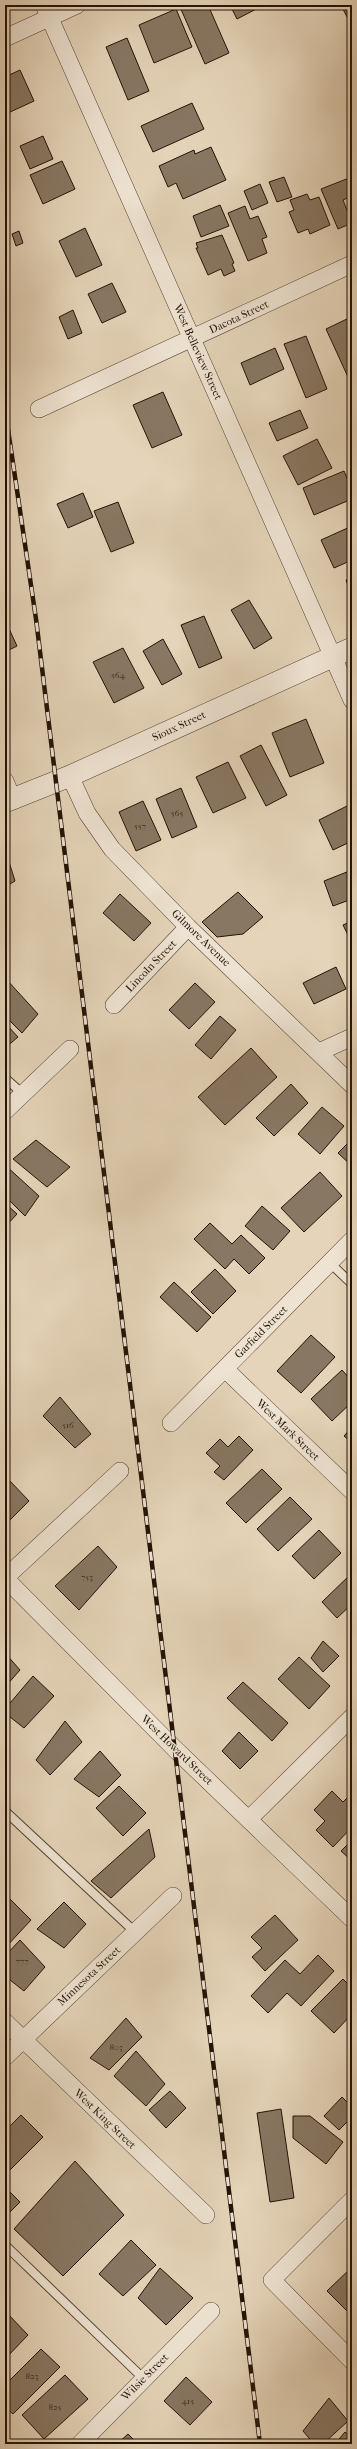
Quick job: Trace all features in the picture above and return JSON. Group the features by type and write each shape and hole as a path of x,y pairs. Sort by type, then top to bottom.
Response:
{"street":[{"path":"5,38 47,11 77,5"},
{"name":"West Belleview Street","path":"47,11 352,700"},
{"name":"Dacota Street","path":"39,409 352,264"},
{"name":"Sioux Street","path":"8,794 70,776 352,648"},
{"name":"Gilmore Avenue","path":"70,776 87,813 112,849 188,926 352,1085"},
{"name":"Lincoln Street","path":"114,1005 188,926"},
{"path":"319,1052 352,1037"},
{"path":"5,1111 70,1049"},
{"name":"Garfield Street","path":"171,1423 352,1240"},
{"name":"West Mark Street","path":"224,1369 352,1491"},
{"path":"5,1578 120,1471"},
{"name":"West Howard Street","path":"5,1578 174,1748 352,1919"},
{"path":"249,1819 352,1717"},
{"name":"Minnesota Street","path":"5,2057 23,2038 173,1896"},
{"name":"West King Street","path":"5,2022 206,2215"},
{"path":"352,2200 272,2280 352,2361"},
{"name":"Wilsie Street","path":"80,2444 211,2311"}],"lane":[{"path":"5,1078 23,1094"},
{"path":"330,1263 352,1284"},
{"path":"5,1811 135,1932"},
{"path":"5,2245 144,2379"}],"building":[{"path":"185,5 208,5 229,53 205,64 180,7"},
{"path":"230,5 264,5 237,19"},
{"path":"341,5 352,5 352,15 347,17"},
{"path":"176,9 192,47 154,63 139,25"},
{"path":"127,38 149,91 128,100 106,47"},
{"path":"20,70 34,101 8,113 5,107 5,77"},
{"path":"192,103 204,129 153,152 141,126"},
{"path":"43,136 53,159 30,169 20,146"},
{"path":"211,147 226,180 183,199 176,183 168,187 159,166 194,150 195,154"},
{"path":"62,161 75,189 43,204 30,175"},
{"path":"284,177 292,197 277,202 269,182"},
{"path":"349,178 352,185 352,196 343,200 352,223 338,229 321,189"},
{"path":"260,184 268,203 252,210 244,191"},
{"path":"307,194 310,200 319,197 330,225 310,234 308,229 298,233 289,212 294,210 290,200"},
{"path":"220,205 229,226 201,237 193,216"},
{"path":"245,206 250,219 258,216 267,237 262,239 267,253 248,261 228,213"},
{"path":"85,228 102,265 76,277 59,241"},
{"path":"19,231 23,243 16,246 12,234"},
{"path":"222,235 234,263 232,264 235,271 224,276 221,269 208,275 196,248 198,248 196,243"},
{"path":"112,283 126,312 102,323 88,294"},
{"path":"73,310 82,333 68,339 59,317"},
{"path":"349,318 352,324 352,375 348,377 326,329"},
{"path":"306,336 327,389 306,398 284,344"},
{"path":"275,348 284,369 250,385 241,363"},
{"path":"163,392 182,435 152,448 133,405"},
{"path":"300,410 308,428 277,441 269,423"},
{"path":"317,439 332,468 298,485 283,456"},
{"path":"344,471 352,490 352,499 314,515 303,488"},
{"path":"83,493 93,517 68,528 57,504"},
{"path":"118,502 134,543 111,552 94,511"},
{"path":"352,526 352,560 334,568 321,540"},
{"path":"352,578 352,596 346,580"},
{"path":"249,600 272,638 254,649 231,610"},
{"path":"204,616 222,658 199,668 181,625"},
{"path":"5,620 17,646 5,652"},
{"path":"163,639 182,674 162,685 143,651"},
{"path":"123,648 144,688 114,703 93,662"},
{"path":"306,719 324,763 290,777 272,733"},
{"path":"261,745 287,795 266,806 240,756"},
{"path":"228,762 246,798 213,813 196,777"},
{"path":"181,788 197,827 172,838 156,799"},
{"path":"143,801 161,840 136,851 119,812"},
{"path":"349,805 352,811 352,841 333,850 319,820"},
{"path":"5,849 15,881 5,887"},
{"path":"352,870 352,899 333,906 324,881"},
{"path":"238,892 263,917 243,934 217,937 202,922"},
{"path":"120,894 151,923 134,941 103,913"},
{"path":"352,921 352,943 343,925"},
{"path":"336,967 346,989 314,1004 303,983"},
{"path":"7,980 38,1014 22,1033 5,1016 5,982"},
{"path":"195,983 215,1002 189,1029 169,1010"},
{"path":"220,1016 236,1030 211,1059 195,1045"},
{"path":"5,1023 18,1037 5,1048"},
{"path":"251,1048 277,1077 225,1125 198,1097"},
{"path":"291,1084 308,1103 274,1136 256,1118"},
{"path":"322,1107 344,1126 320,1154 298,1134"},
{"path":"352,1139 352,1166 338,1153"},
{"path":"36,1140 70,1167 47,1187 13,1159"},
{"path":"5,1165 39,1196 25,1216 5,1196"},
{"path":"320,1172 342,1196 304,1232 281,1208"},
{"path":"5,1203 17,1214 5,1227"},
{"path":"262,1206 290,1231 273,1250 245,1226"},
{"path":"210,1223 232,1244 241,1235 265,1258 249,1274 234,1259 225,1269 194,1239"},
{"path":"215,1269 236,1291 213,1314 191,1292"},
{"path":"174,1282 211,1317 197,1332 160,1297"},
{"path":"311,1335 335,1357 301,1393 277,1371"},
{"path":"342,1370 352,1381 352,1402 332,1421 311,1399"},
{"path":"60,1397 91,1434 75,1448 43,1416"},
{"path":"352,1427 352,1443 344,1436"},
{"path":"239,1436 253,1450 224,1480 214,1472 220,1466 206,1453 220,1439 228,1447"},
{"path":"262,1469 282,1489 246,1523 226,1503"},
{"path":"9,1480 29,1501 5,1525 5,1484"},
{"path":"290,1497 312,1519 278,1551 257,1529"},
{"path":"319,1530 341,1553 314,1579 292,1556"},
{"path":"98,1546 117,1567 79,1610 55,1586"},
{"path":"352,1573 352,1604 337,1618 322,1602"},
{"path":"323,1641 339,1656 323,1672 311,1658"},
{"path":"5,1653 20,1670 5,1687"},
{"path":"299,1657 330,1686 309,1709 278,1679"},
{"path":"33,1676 54,1696 24,1728 5,1713 5,1709"},
{"path":"243,1682 288,1723 272,1741 227,1698"},
{"path":"65,1721 82,1742 50,1775 36,1760"},
{"path":"239,1732 258,1751 240,1769 222,1751"},
{"path":"100,1751 121,1775 99,1797 74,1779"},
{"path":"119,1786 146,1813 123,1836 96,1808"},
{"path":"332,1791 343,1802 352,1793 352,1827 333,1847 316,1830 325,1821 314,1810"},
{"path":"149,1829 155,1857 111,1898 91,1881"},
{"path":"352,1840 352,1861 341,1851"},
{"path":"5,1894 31,1920 5,1948"},
{"path":"64,1902 86,1924 64,1948 37,1929"},
{"path":"275,1915 298,1940 265,1971 252,1957 262,1948 251,1937"},
{"path":"20,1940 45,1967 24,1991 5,1976 5,1956"},
{"path":"318,1955 334,1971 301,2006 287,1993 268,2013 251,1996 285,1960 300,1974"},
{"path":"343,1979 352,1988 352,2014 334,2033 311,2011"},
{"path":"126,2018 142,2037 109,2070 90,2058"},
{"path":"352,2044 352,2053 348,2049"},
{"path":"136,2051 165,2084 146,2106 114,2076"},
{"path":"170,2091 186,2108 166,2128 149,2110"},
{"path":"342,2097 352,2107 352,2117 339,2130 324,2116"},
{"path":"281,2109 294,2198 270,2202 257,2113"},
{"path":"21,2115 43,2137 5,2175 5,2131"},
{"path":"293,2116 310,2116 343,2142 326,2164 293,2138"},
{"path":"75,2161 124,2215 63,2276 14,2229"},
{"path":"5,2187 20,2202 5,2217"},
{"path":"131,2240 156,2265 123,2296 99,2274"},
{"path":"352,2267 352,2316 327,2291"},
{"path":"160,2268 193,2298 166,2325 138,2298"},
{"path":"6,2312 28,2335 5,2359 5,2313"},
{"path":"41,2349 60,2367 13,2414 5,2407 5,2385"},
{"path":"65,2375 88,2399 44,2439 22,2415"},
{"path":"186,2377 212,2402 190,2425 164,2401"},
{"path":"329,2398 348,2421 323,2444 314,2444 303,2431"},
{"path":"345,2432 352,2438 352,2444 335,2444"},
{"path":"128,2434 138,2444 117,2444"}],"railway":[{"path":"5,409 36,619 260,2444"}]}
